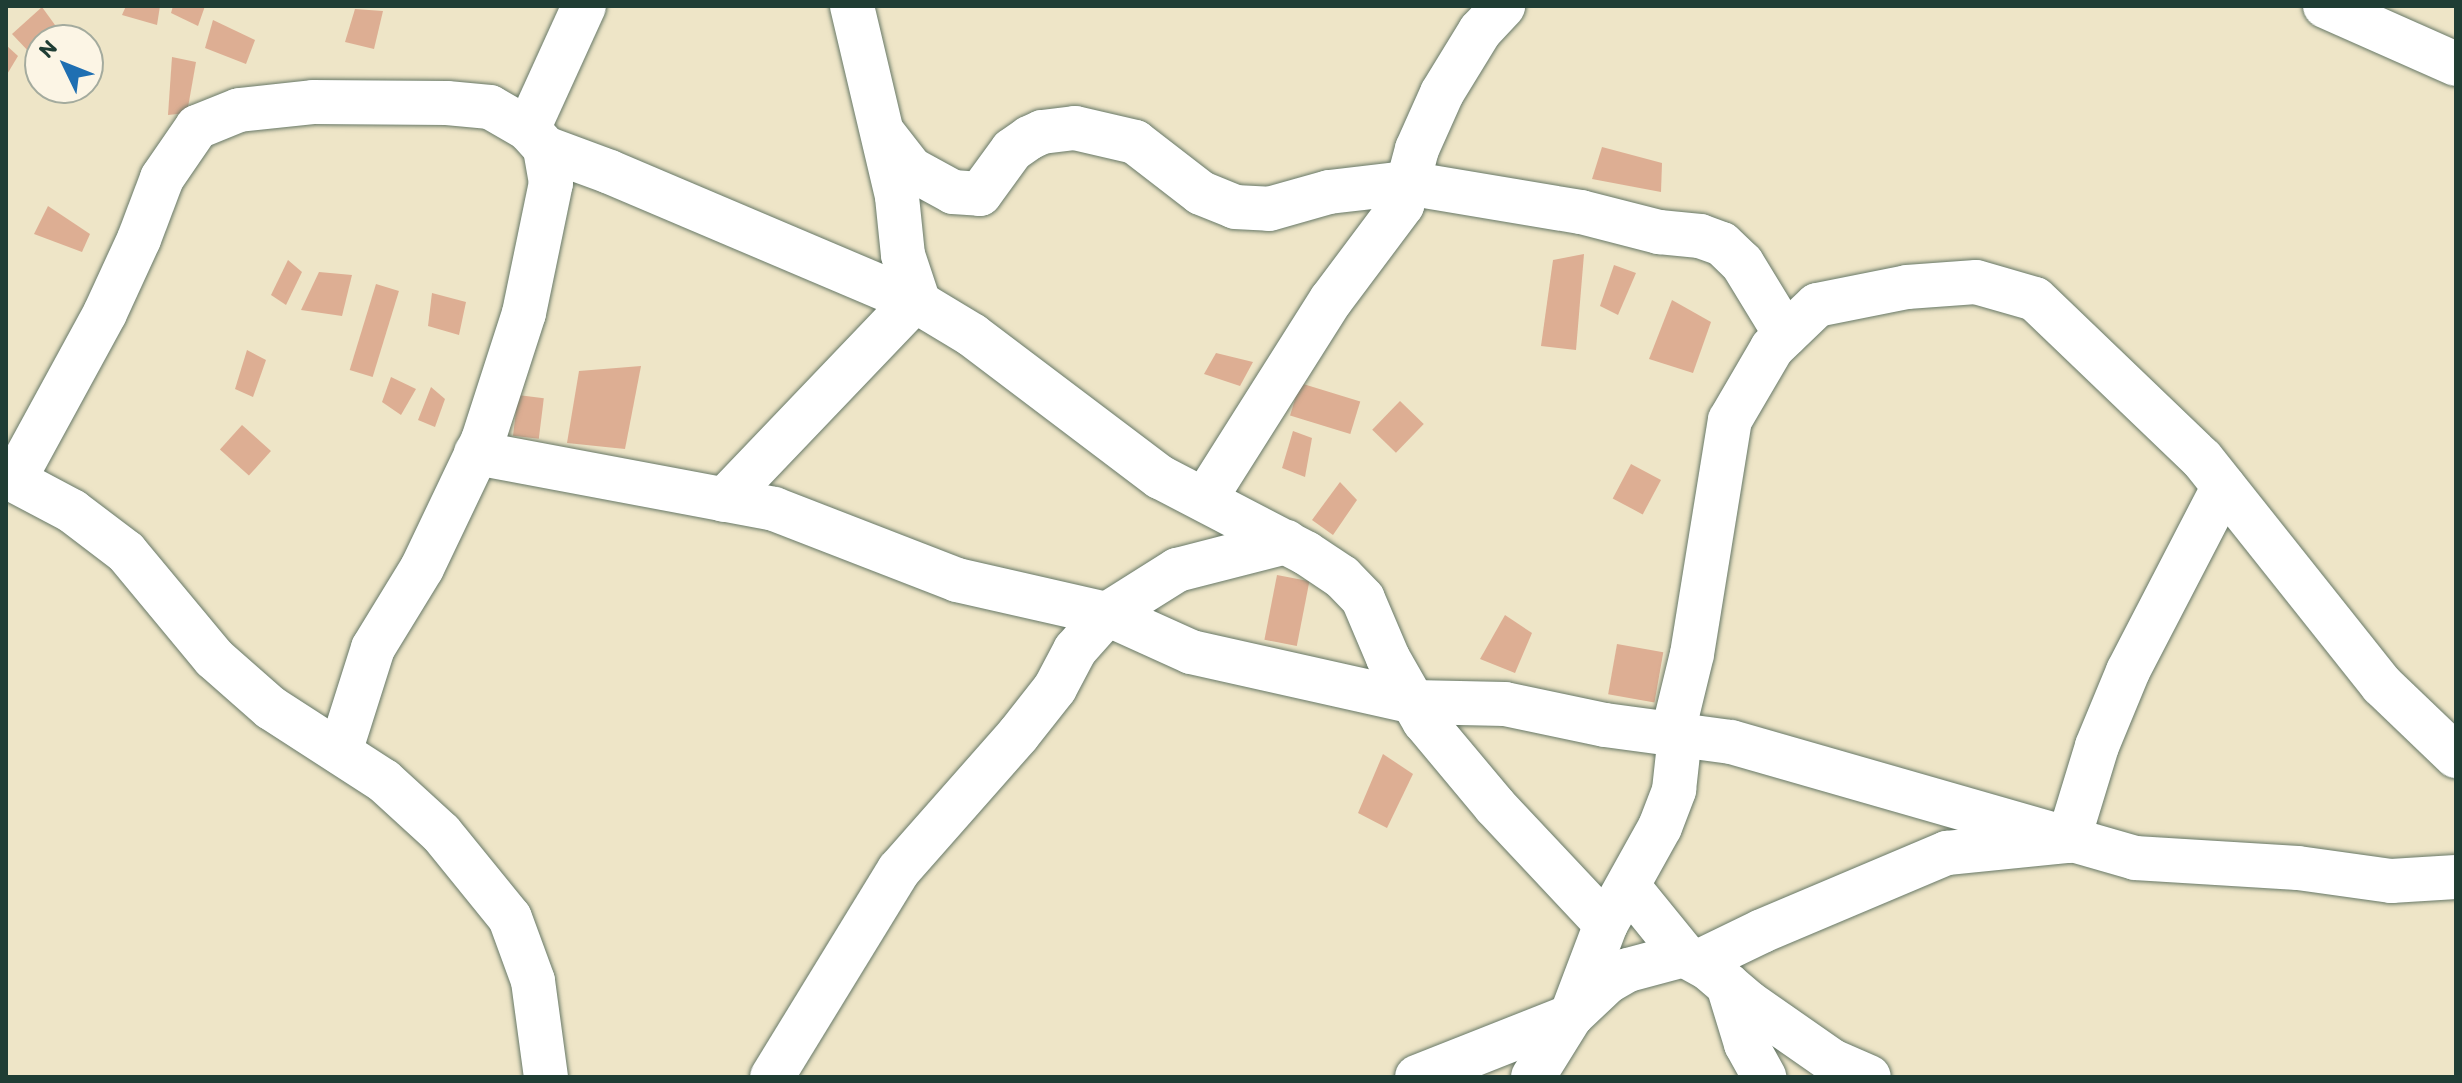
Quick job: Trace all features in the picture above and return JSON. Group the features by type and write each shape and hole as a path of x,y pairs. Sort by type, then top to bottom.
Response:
{"street":[{"path":"340,752 373,648 422,568 476,453 524,313 551,183 537,138 584,6"},
{"path":"852,6 897,197 903,255 916,302"},
{"path":"1205,499 1331,300 1402,205 1407,183 1442,93 1480,31 1503,6"},
{"path":"2325,6 2456,64"},
{"path":"546,1077 533,981 510,918 441,833 384,781 271,708 214,658 126,552 72,511 10,478 105,313 139,239 162,178 197,127 239,110 313,102 447,103 490,107 537,138 916,302 972,335 1160,477 1286,542 1342,577 1363,599 1388,658 1424,721 1495,806 1606,924"},
{"path":"883,133 911,169 953,192 980,194 1012,150 1029,138 1042,132 1075,128 1135,142 1201,193 1235,207 1269,209 1329,192 1407,183 1581,212 1659,232 1700,236 1722,244 1757,282 1786,335"},
{"path":"1533,1077 1571,1016 1606,924 1660,827 1674,790 1679,745 1673,732 1692,654 1730,420 1772,348 1817,305 1907,287 1976,282 2035,299 2202,459 2382,685 2456,756"},
{"path":"724,500 916,302"},
{"path":"476,453 774,509 957,580 1107,614 1191,652 1414,702 1505,704 1605,725 1673,732 1803,761 2068,841 2135,858 2182,864 2298,868 2391,881 2456,877"},
{"path":"2068,841 2097,746 2128,671 2224,486"},
{"path":"772,1077 899,870 1018,735 1055,688 1075,650 1107,614 1177,570 1286,542"},
{"path":"1417,1077 1571,1016 1607,982 1628,970 1703,967 1762,931 1947,853 2068,841"},
{"path":"1628,886 1703,967 1832,1061 1869,1077"},
{"path":"1703,967 1764,1077"}],"building":[{"path":"126,6 160,6 157,25 122,15"},
{"path":"173,6 205,6 198,26 171,13"},
{"path":"42,7 54,24 24,24 24,47 12,34"},
{"path":"355,9 383,11 374,49 345,42"},
{"path":"213,20 255,40 246,64 205,48"},
{"path":"6,45 18,56 6,76"},
{"path":"172,57 196,62 187,113 168,115"},
{"path":"1602,147 1662,163 1661,192 1592,179"},
{"path":"48,206 90,234 82,252 34,234"},
{"path":"1584,254 1576,350 1541,346 1553,260"},
{"path":"288,260 302,272 286,305 271,295"},
{"path":"1614,265 1636,273 1618,315 1600,306"},
{"path":"319,272 352,275 342,316 301,310"},
{"path":"376,284 399,291 373,377 350,370"},
{"path":"432,293 466,302 459,335 428,326"},
{"path":"1672,300 1711,322 1693,373 1649,359"},
{"path":"247,350 266,360 253,397 235,389"},
{"path":"1216,353 1253,362 1240,386 1204,374"},
{"path":"641,366 625,449 567,443 579,371"},
{"path":"391,377 416,389 401,415 382,402"},
{"path":"1300,383 1360,401 1350,434 1290,416"},
{"path":"431,387 445,399 435,427 418,420"},
{"path":"518,395 544,398 539,439 513,436"},
{"path":"1400,401 1424,424 1396,453 1372,430"},
{"path":"242,425 271,451 249,476 220,450"},
{"path":"1293,431 1312,438 1305,477 1282,468"},
{"path":"1631,464 1661,480 1643,514 1613,498"},
{"path":"1340,482 1357,500 1333,535 1312,520"},
{"path":"1277,575 1309,581 1297,646 1264,640"},
{"path":"1505,615 1532,633 1515,673 1480,659"},
{"path":"1617,644 1663,652 1654,702 1608,694"},
{"path":"1383,754 1413,774 1387,828 1358,813"}]}
